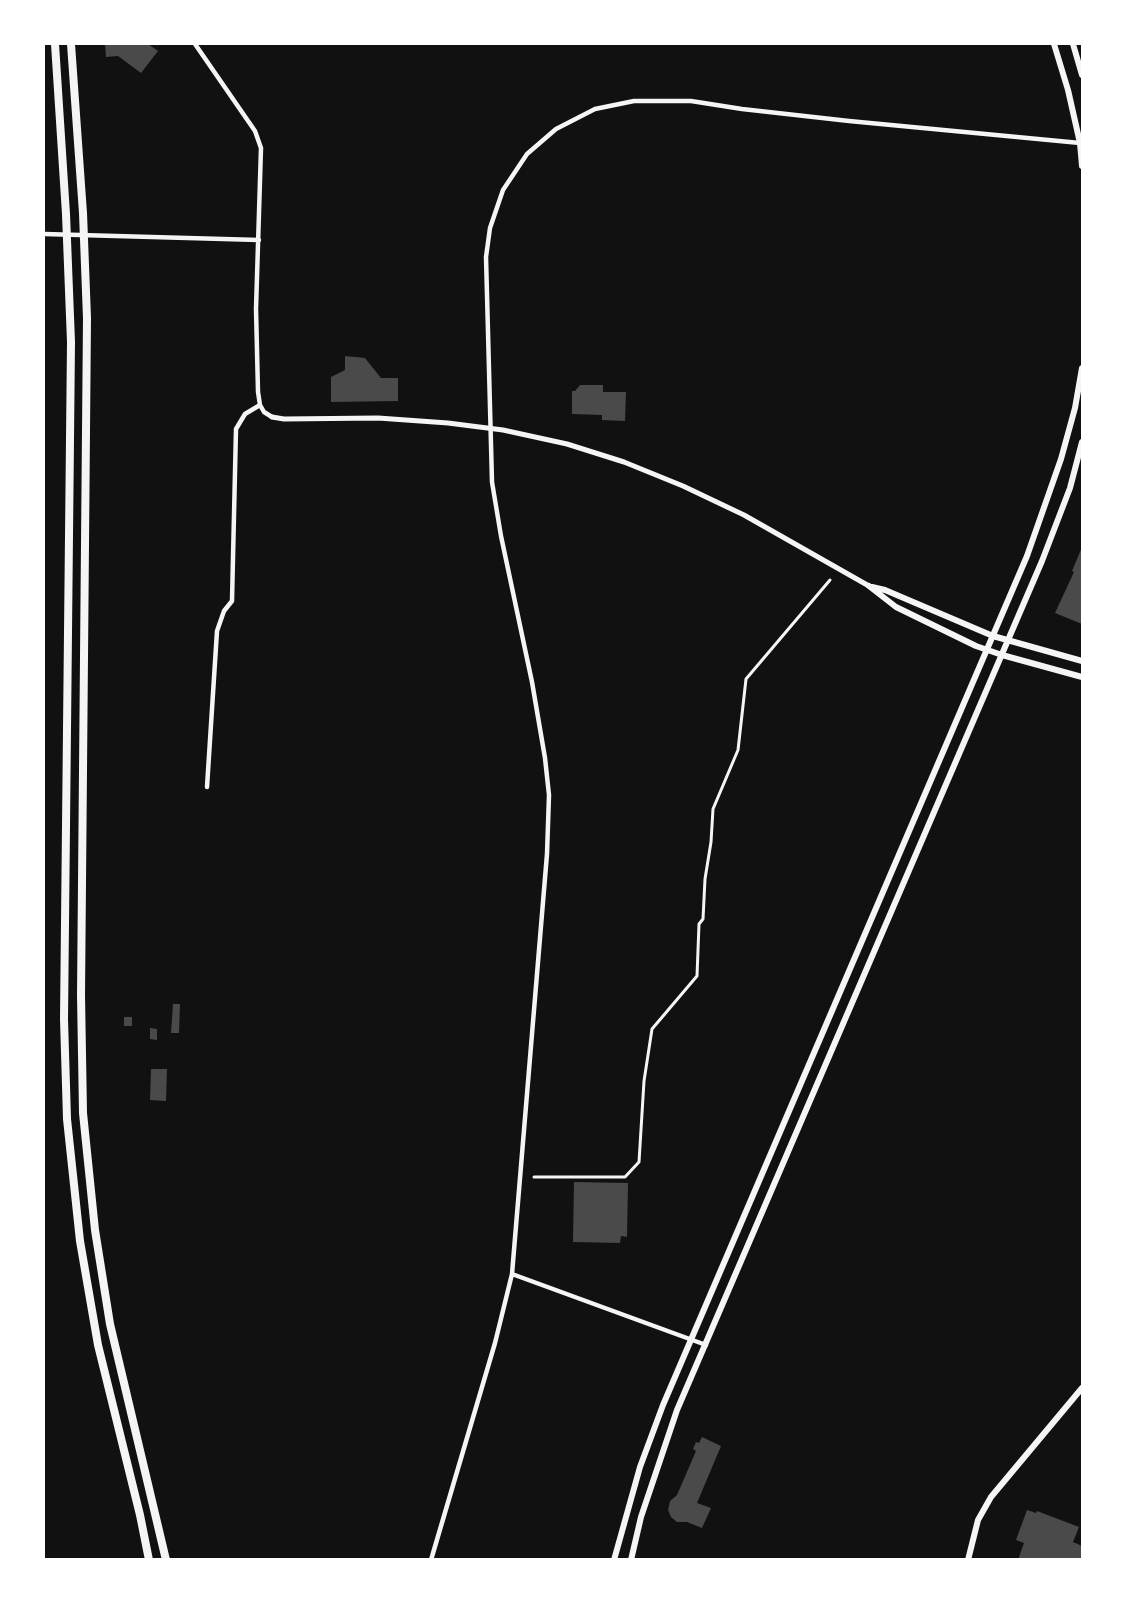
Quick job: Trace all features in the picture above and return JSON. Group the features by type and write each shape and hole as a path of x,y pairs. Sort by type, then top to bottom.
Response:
{"highway":[{"path":"55,44 69,271 71,364 64,1019 67,1119 80,1241 96,1335 149,1560"},
{"path":"71,44 83,224 87,339 80,1026 83,1113 95,1230 110,1323 166,1560"}],"main road":[{"path":"1054,44 1081,143 1083,166"},
{"path":"1073,44 1083,75"},
{"path":"614,1560 640,1467 663,1405 1027,556 1051,490 1075,408 1083,368"},
{"path":"631,1560 641,1517 677,1410 1008,641 1061,513 1083,442"},
{"path":"869,586 993,636 1083,661"},
{"path":"869,586 896,607 987,650 1083,676"},
{"path":"968,1560 978,1520 991,1497 1083,1388"}],"street":[{"path":"195,44 258,139 261,157 256,332 260,405 264,412 272,417 284,419 413,420 491,428 576,447 668,479 744,515 869,586"},
{"path":"430,1560 495,1343 512,1274 544,898 549,795 538,711 493,495 486,257 490,228 503,190 527,154 553,131 584,113 623,102 678,100 849,121 1081,143"},
{"path":"44,234 259,240"},
{"path":"207,787 217,631 224,611 232,601 236,429 245,414 260,405"},
{"path":"534,1177 625,1177 639,1162 644,1082 652,1029 698,976 699,924 703,919 713,809 738,750 746,679 830,580"},
{"path":"512,1274 706,1345"}],"building":[{"path":"105,44 148,44 158,51 141,73 118,56 106,57"},
{"path":"345,356 365,358 381,378 398,378 398,401 331,402 331,377 345,370"},
{"path":"580,385 603,385 603,392 626,392 625,421 602,420 602,415 572,414 572,391"},
{"path":"1082,547 1082,624 1055,613 1074,572 1072,571"},
{"path":"173,1004 180,1004 179,1033 171,1033"},
{"path":"124,1017 132,1017 132,1026 124,1026"},
{"path":"150,1028 157,1029 157,1040 150,1039"},
{"path":"151,1069 167,1069 166,1101 150,1100"},
{"path":"574,1182 628,1183 627,1237 621,1236 620,1243 573,1242"},
{"path":"702,1437 721,1446 697,1503 711,1508 702,1528 687,1522 677,1522 668,1510 670,1501 677,1495 696,1451 693,1449 696,1442 699,1443"},
{"path":"1027,1510 1036,1513 1037,1511 1079,1527 1073,1542 1082,1546 1082,1560 1018,1560 1024,1543 1016,1540"}]}
